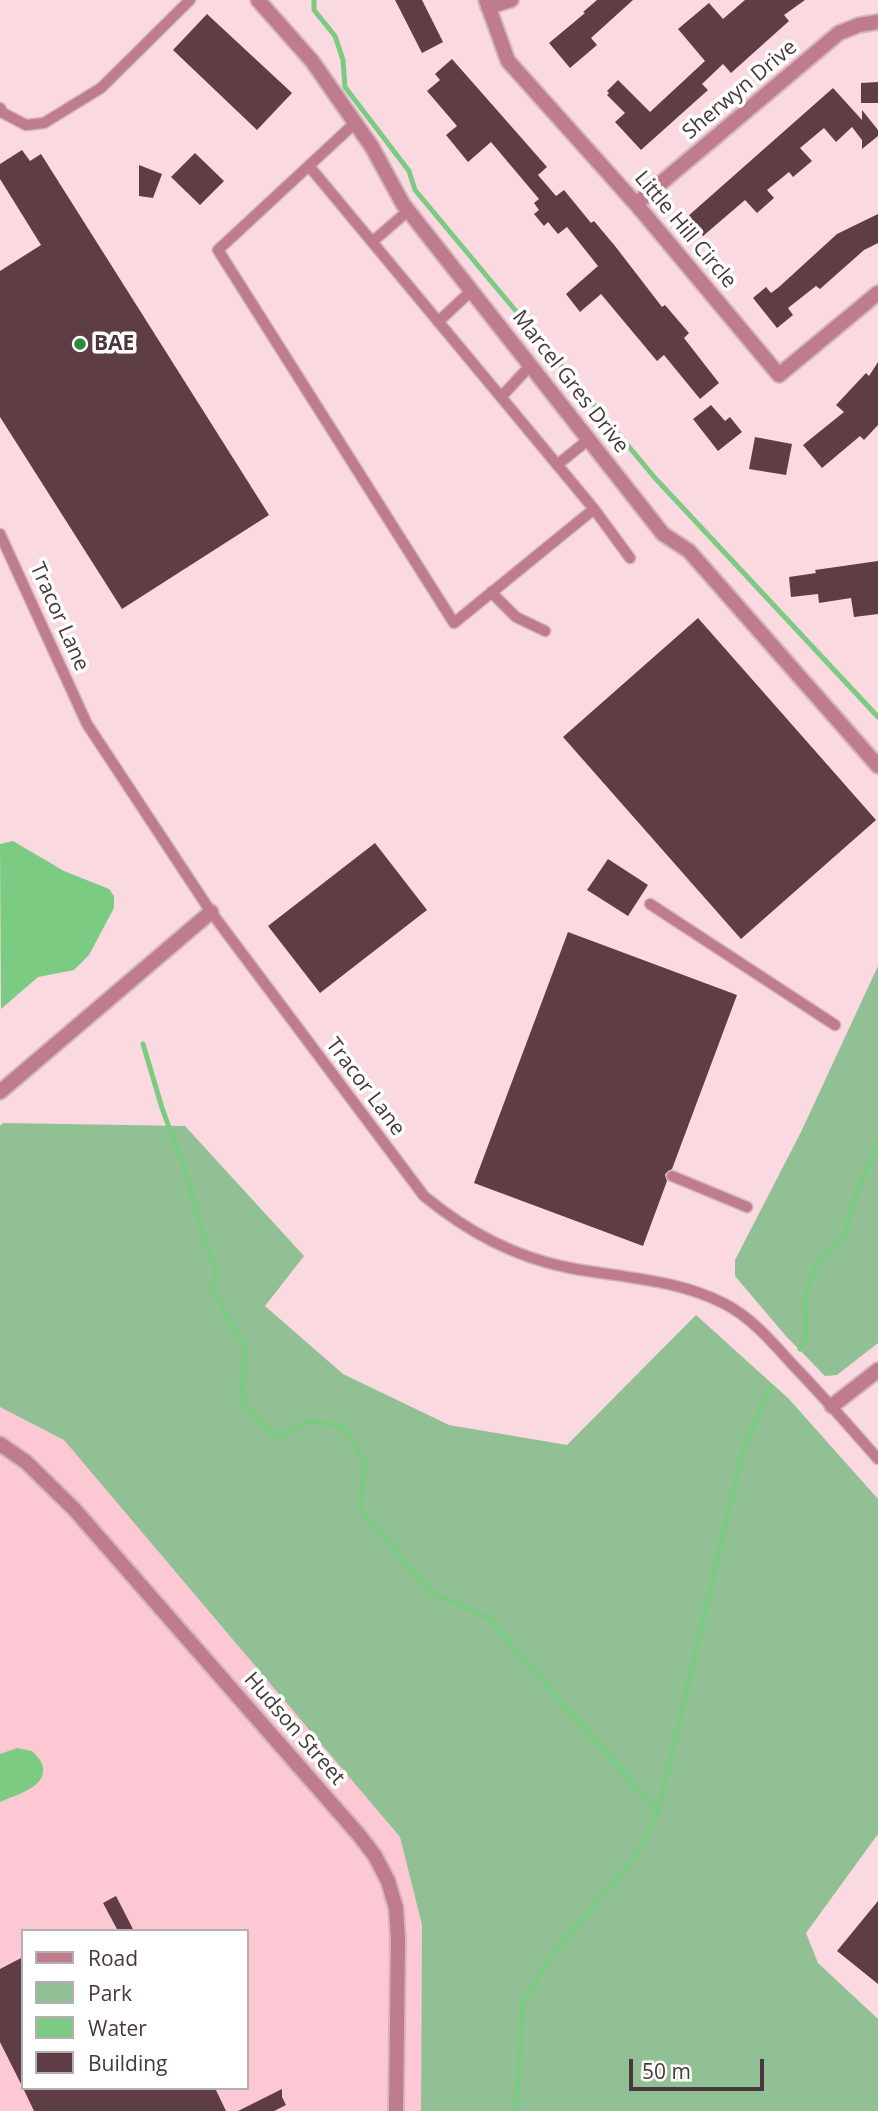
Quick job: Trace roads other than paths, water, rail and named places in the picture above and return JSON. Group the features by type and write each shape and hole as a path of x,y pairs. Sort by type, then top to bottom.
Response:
{"street":[{"name":"Marcel Gres Drive","path":"258,0 312,61 372,147 408,211 663,534 689,551 878,766"},
{"name":"Little Hill Circle","path":"511,0 487,4 508,61 636,204 779,375 878,293"},
{"name":"Sherwyn Drive","path":"636,204 839,33 859,25 878,22"},
{"path":"0,1092 211,912"},
{"path":"832,1406 878,1370"},
{"name":"Hudson Street","path":"0,1444 26,1462 74,1509 375,1856 388,1881 397,1918 396,2111"}],"lane":[{"path":"0,108 3,113 26,125 44,123 102,88 190,0"},
{"path":"355,123 218,250 454,623 594,509"},
{"path":"309,166 594,509 630,558"},
{"path":"372,242 408,211"},
{"path":"438,322 471,291"},
{"path":"501,397 530,366"},
{"path":"557,465 588,440"},
{"name":"Tracor Lane","path":"0,534 87,724 211,912 424,1196 471,1231 531,1258 569,1268 664,1281 692,1289 727,1305 759,1328 878,1459"},
{"path":"491,593 516,617 545,631"},
{"path":"650,904 835,1025"},
{"path":"672,1177 747,1207"}],"water":[{"path":"13,841 64,871 109,889 114,896 114,908 89,955 74,970 38,977 1,1009 0,844"},
{"path":"17,1748 32,1751 38,1757 43,1772 41,1779 30,1789 0,1802 0,1754"}],"waterway":[{"path":"314,0 314,10 335,36 343,60 345,87 409,171 415,190 655,478 878,717"},
{"path":"143,1044 162,1108 185,1170 206,1246 216,1269 212,1290 245,1346 242,1391 244,1404 274,1436 281,1436 310,1421 343,1426 365,1463 360,1509 431,1592 488,1618 658,1812"},
{"path":"800,1349 806,1341 805,1296 816,1265 844,1236 857,1192 878,1143"},
{"path":"516,2111 523,2002 550,1957 636,1856 658,1812 742,1454 771,1387"}],"place":[{"name":"BAE","path":"80,344"}]}
